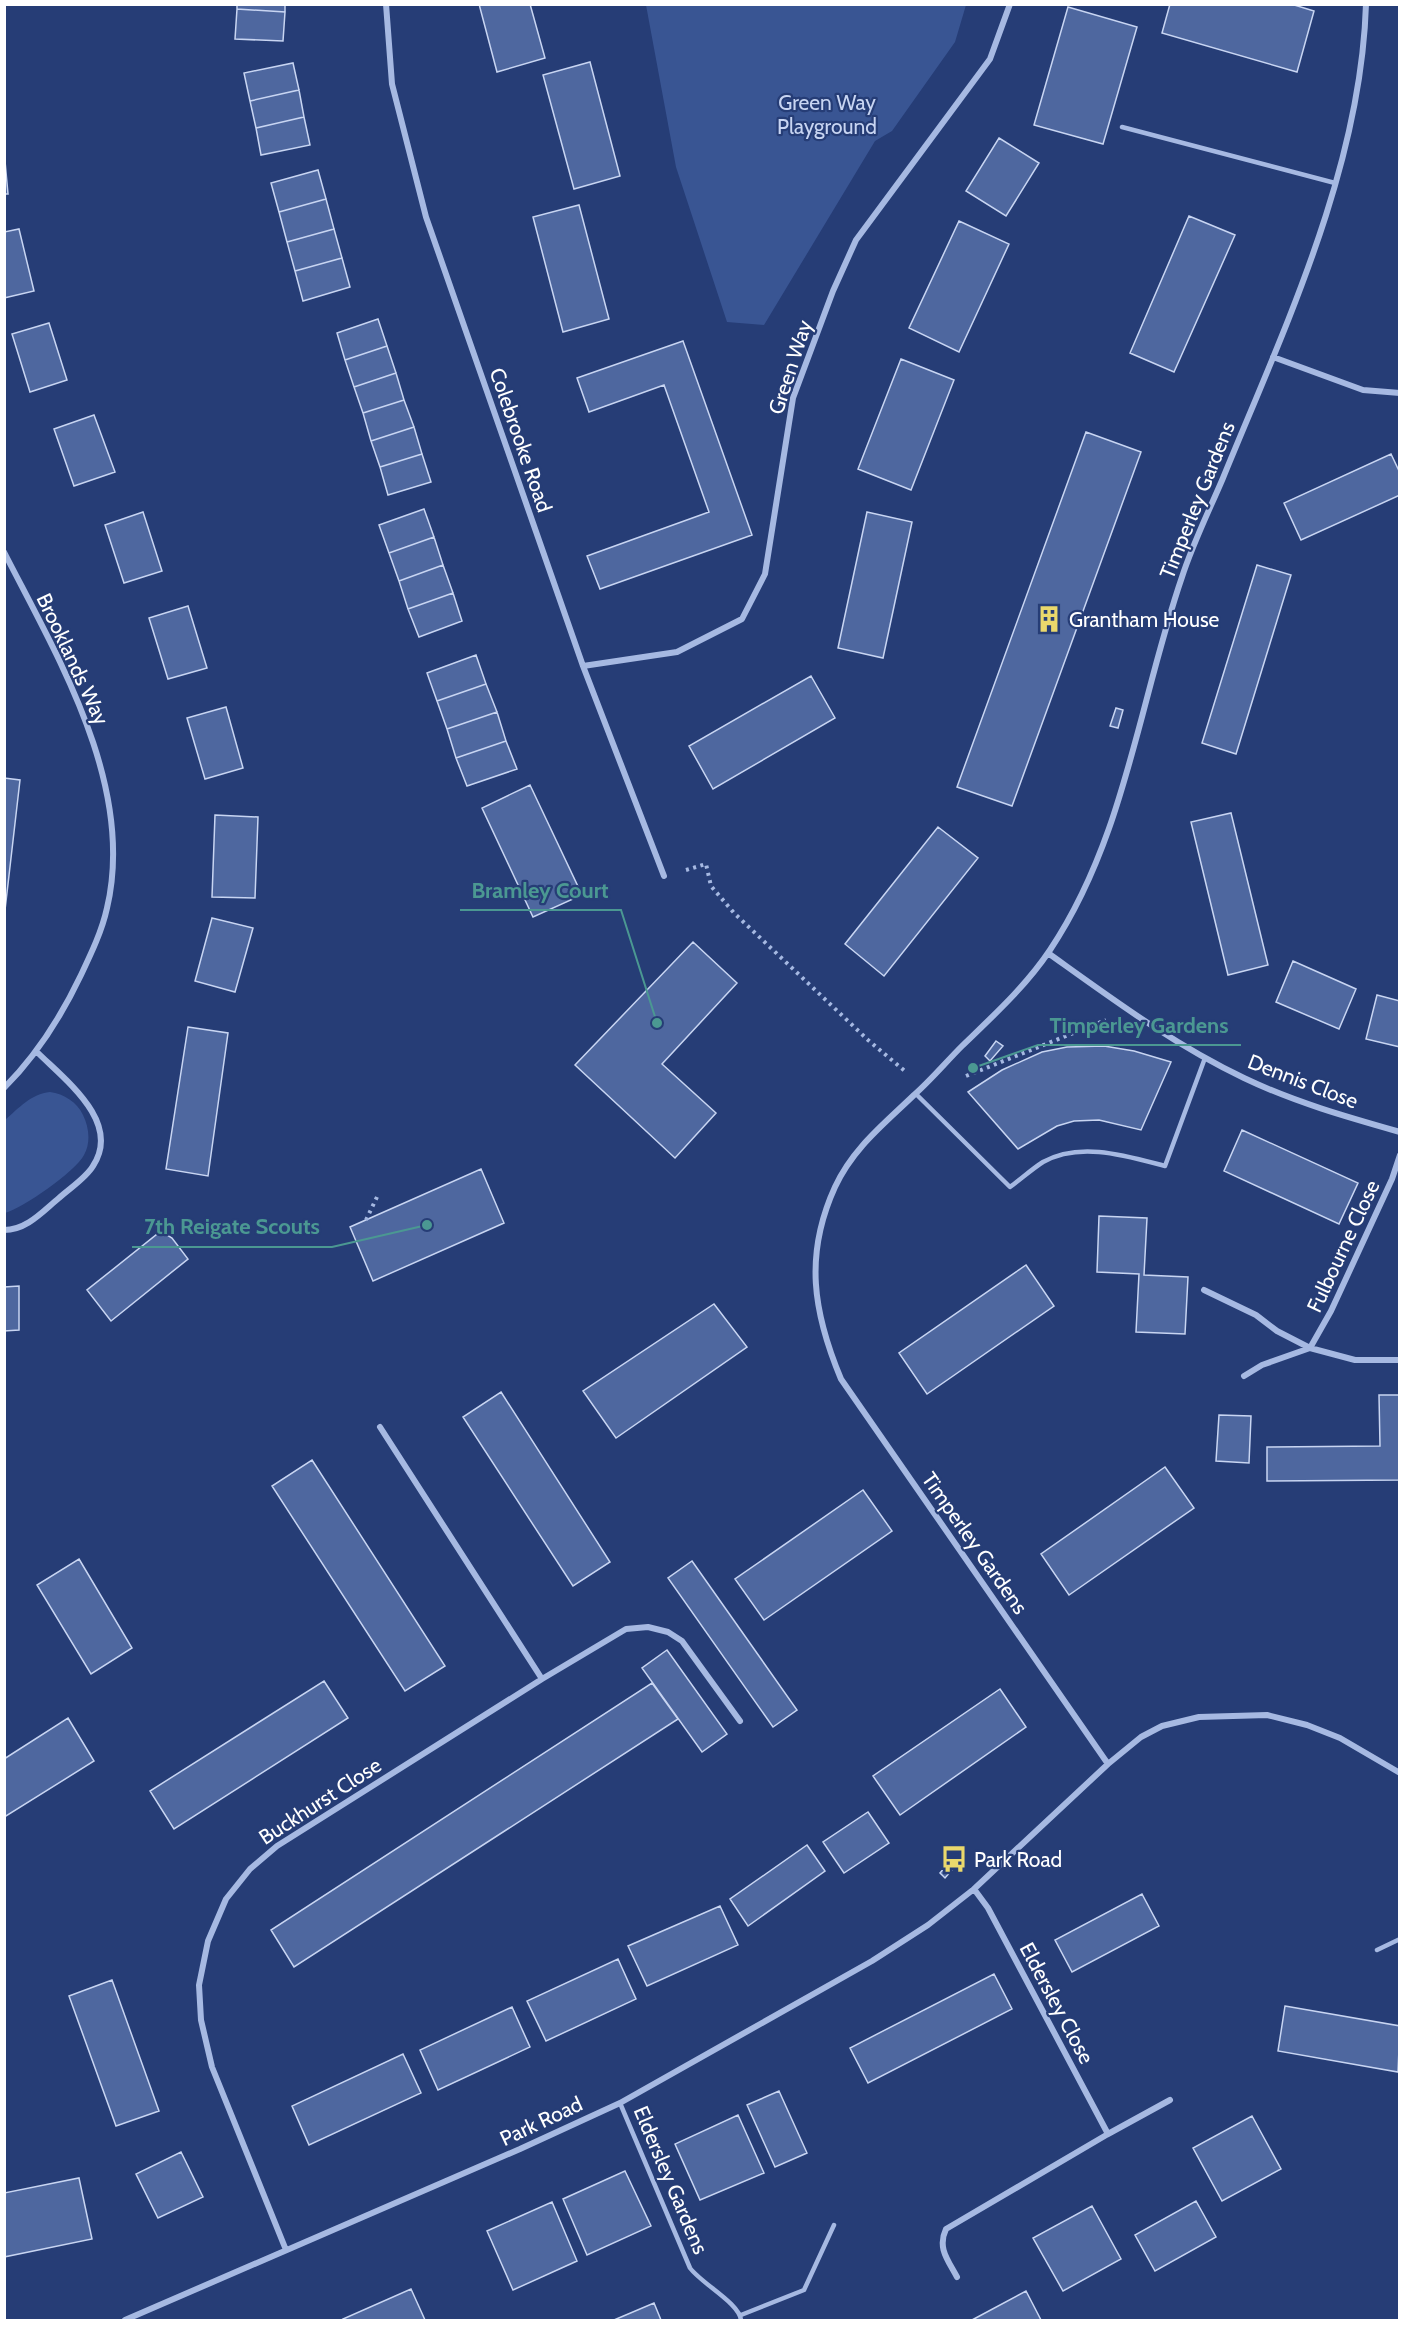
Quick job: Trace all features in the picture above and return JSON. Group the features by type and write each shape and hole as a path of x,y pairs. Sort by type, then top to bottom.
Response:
{"street":[{"name":"Colebrooke Road","path":"386,4 392,84 426,217 583,666 664,876"},
{"name":"Green Way","path":"583,666 677,652 742,619 765,574 793,398 833,291 856,240 990,59 1010,4"},
{"name":"Timperley Gardens","path":"1108,1764 841,1379 826,1343 818,1304 814,1258 835,1186 859,1148 1002,1007 1048,953 1079,902 1103,849 1123,789 1182,574 1304,282 1335,183 1359,80 1365,38 1366,4"},
{"path":"1273,357 1363,390 1400,393"},
{"name":"Brooklands Way","path":"4,552 82,708 104,778 111,817 113,866 107,908 94,948 69,1000 37,1052 4,1088"},
{"name":"Dennis Close","path":"1048,953 1129,1011 1205,1058 1244,1078 1325,1111 1400,1132"},
{"path":"4,1230 14,1230 27,1224 77,1183 93,1167 103,1140 98,1123 89,1107 37,1052"},
{"name":"Fulbourne Close","path":"1310,1348 1331,1311 1392,1179 1400,1155"},
{"path":"1204,1290 1256,1315 1277,1331 1310,1348 1355,1360 1400,1360"},
{"path":"1244,1376 1262,1365 1310,1348"},
{"path":"380,1427 542,1679"},
{"name":"Buckhurst Close","path":"286,2250 212,2067 201,2020 199,1985 208,1941 226,1899 250,1869 277,1846 542,1679 626,1629 648,1627 668,1632 682,1641 740,1721"},
{"name":"Park Road","path":"125,2320 520,2149 620,2103 872,1961 928,1925 974,1889 1108,1764 1141,1737 1162,1726 1199,1717 1267,1715 1307,1725 1340,1738 1400,1773"},
{"name":"Eldersley Close","path":"974,1889 988,1908 1108,2134"},
{"path":"957,2277 944,2252 941,2239 946,2229 1170,2100"}],"lane":[{"path":"1122,127 1335,183"},
{"path":"916,1094 1010,1187 1044,1162 1068,1154 1095,1151 1125,1155 1165,1166 1205,1058"},
{"path":"1377,1950 1400,1939"},
{"name":"Eldersley Gardens","path":"620,2103 690,2268 699,2279 730,2302 741,2318"},
{"path":"741,2318 804,2290 834,2225"}],"path":[{"path":"664,876 706,864 711,886 734,913 868,1040 923,1086"},
{"path":"932,1076 969,1077 1129,1011"},
{"path":"366,1220 377,1197"}],"green space":[{"name":"Green Way Playground","path":"646,5 966,5 955,42 892,131 875,141 764,325 727,322 676,167"},
{"path":"50,1092 70,1099 80,1110 88,1130 86,1150 79,1162 60,1180 24,1204 5,1213 5,1120 31,1099"}],"building":[{"path":"237,4 285,4 285,12 237,9"},
{"path":"479,4 530,4 545,58 497,72"},
{"path":"1170,4 1291,4 1314,11 1297,72 1162,33"},
{"path":"1068,7 1137,27 1103,144 1034,125"},
{"path":"237,9 285,12 283,41 235,39"},
{"path":"590,62 620,176 574,189 543,75"},
{"path":"293,63 299,90 250,101 244,73"},
{"path":"299,90 304,117 256,128 250,101"},
{"path":"304,117 310,145 261,155 256,128"},
{"path":"999,138 1039,163 1006,216 966,191"},
{"path":"4,150 8,194 4,194"},
{"path":"318,170 326,199 279,212 271,183"},
{"path":"326,199 334,229 287,242 279,212"},
{"path":"579,205 609,319 563,332 533,217"},
{"path":"1189,216 1235,235 1174,372 1130,353"},
{"path":"959,221 1009,244 959,352 909,328"},
{"path":"19,229 34,291 4,298 4,232"},
{"path":"334,229 342,258 295,271 287,242"},
{"path":"342,258 350,287 303,301 295,271"},
{"path":"378,319 387,346 345,360 337,333"},
{"path":"49,323 67,380 30,392 12,334"},
{"path":"683,341 752,535 600,589 587,556 709,512 664,385 589,412 577,378"},
{"path":"387,346 396,373 354,387 345,360"},
{"path":"901,359 954,380 911,490 858,469"},
{"path":"396,373 404,400 363,413 354,387"},
{"path":"404,400 414,427 371,441 363,413"},
{"path":"94,415 115,472 74,486 54,429"},
{"path":"414,427 422,454 380,467 371,441"},
{"name":"Grantham House","path":"1086,432 1141,452 1012,806 957,787"},
{"path":"422,454 431,482 388,495 380,467"},
{"path":"1391,454 1400,473 1400,495 1301,540 1284,503"},
{"path":"424,509 434,537 389,553 379,525"},
{"path":"143,512 162,571 124,583 105,525"},
{"path":"867,512 912,522 883,658 838,648"},
{"path":"434,537 443,565 399,581 389,553"},
{"path":"443,565 453,593 408,609 399,581"},
{"path":"1257,565 1291,575 1236,754 1202,743"},
{"path":"453,593 462,621 419,637 408,609"},
{"path":"188,606 207,668 168,679 149,618"},
{"path":"476,655 486,684 437,701 427,673"},
{"path":"811,676 835,718 713,789 689,746"},
{"path":"486,684 497,712 447,729 437,701"},
{"path":"226,707 243,768 205,779 187,718"},
{"path":"1116,708 1123,710 1118,728 1110,726"},
{"path":"497,712 506,741 456,758 447,729"},
{"path":"506,741 517,769 467,786 456,758"},
{"path":"4,778 20,780 5,910 4,910"},
{"path":"530,785 582,895 533,917 482,808"},
{"path":"1231,813 1268,965 1228,975 1191,822"},
{"path":"215,815 258,817 255,898 212,897"},
{"path":"938,827 978,858 884,976 845,944"},
{"path":"212,918 253,928 235,992 195,981"},
{"path":"693,942 737,983 662,1064 716,1113 675,1158 575,1065"},
{"path":"1293,961 1356,989 1339,1029 1276,1002"},
{"path":"1377,995 1400,1001 1400,1047 1366,1039"},
{"path":"188,1027 228,1033 208,1176 166,1169"},
{"path":"996,1041 1003,1046 990,1061 985,1056"},
{"path":"1104,1046 1134,1051 1171,1062 1141,1130 1099,1120 1074,1121 1057,1126 1018,1149 968,1092 1002,1070 1042,1052 1067,1047"},
{"path":"1242,1130 1358,1183 1339,1224 1224,1171"},
{"path":"481,1169 504,1223 373,1281 350,1227"},
{"path":"1099,1216 1147,1218 1144,1275 1188,1277 1185,1334 1136,1332 1139,1274 1097,1272"},
{"path":"161,1231 172,1238 188,1259 111,1321 87,1290"},
{"path":"1026,1265 1054,1306 927,1394 899,1353"},
{"path":"19,1286 19,1330 4,1331 4,1287"},
{"path":"714,1304 747,1347 616,1438 583,1391"},
{"path":"501,1392 610,1562 573,1586 463,1417"},
{"path":"1379,1395 1400,1395 1400,1480 1267,1481 1267,1447 1380,1446"},
{"path":"1219,1415 1251,1416 1249,1463 1216,1461"},
{"path":"312,1460 445,1666 405,1691 272,1486"},
{"path":"1165,1467 1194,1508 1069,1595 1041,1554"},
{"path":"863,1490 892,1531 764,1620 735,1579"},
{"path":"79,1559 132,1648 91,1674 37,1585"},
{"path":"692,1561 797,1710 773,1727 668,1578"},
{"path":"667,1650 727,1734 702,1752 642,1668"},
{"path":"324,1681 348,1718 174,1829 150,1791"},
{"path":"652,1683 678,1719 294,1967 271,1930"},
{"path":"1000,1689 1026,1727 900,1815 873,1776"},
{"path":"68,1718 94,1761 6,1816 4,1813 4,1759"},
{"path":"868,1812 889,1843 844,1873 823,1842"},
{"path":"807,1845 825,1871 748,1926 730,1899"},
{"path":"952,1859 958,1863 945,1878 940,1873"},
{"path":"1142,1894 1159,1926 1072,1972 1055,1940"},
{"path":"720,1906 738,1945 647,1986 628,1946"},
{"path":"618,1959 636,1999 546,2041 527,2001"},
{"path":"994,1974 1012,2009 868,2083 850,2048"},
{"path":"112,1980 159,2111 116,2126 69,1996"},
{"path":"1285,2006 1400,2026 1398,2072 1278,2051"},
{"path":"512,2007 530,2047 438,2090 420,2050"},
{"path":"403,2054 421,2093 309,2145 292,2106"},
{"path":"779,2091 807,2153 775,2167 747,2105"},
{"path":"738,2115 764,2173 700,2200 675,2144"},
{"path":"1252,2116 1281,2169 1222,2201 1193,2148"},
{"path":"181,2152 203,2197 158,2218 136,2174"},
{"path":"625,2171 651,2226 587,2255 563,2199"},
{"path":"79,2178 92,2239 4,2257 4,2193"},
{"path":"1196,2201 1216,2237 1155,2271 1135,2235"},
{"path":"552,2202 577,2261 513,2290 487,2231"},
{"path":"1092,2206 1121,2259 1063,2291 1033,2238"},
{"path":"411,2289 425,2320 343,2319"},
{"path":"1026,2291 1041,2320 972,2320"},
{"path":"654,2303 661,2320 614,2320"}],"place":[{"name":"Grantham House","path":"1049,619"},
{"name":"Bramley Court","path":"657,1023"},
{"name":"Timperley Gardens","path":"973,1068"},
{"name":"7th Reigate Scouts","path":"427,1225"},
{"name":"Park Road","path":"954,1859"}]}
